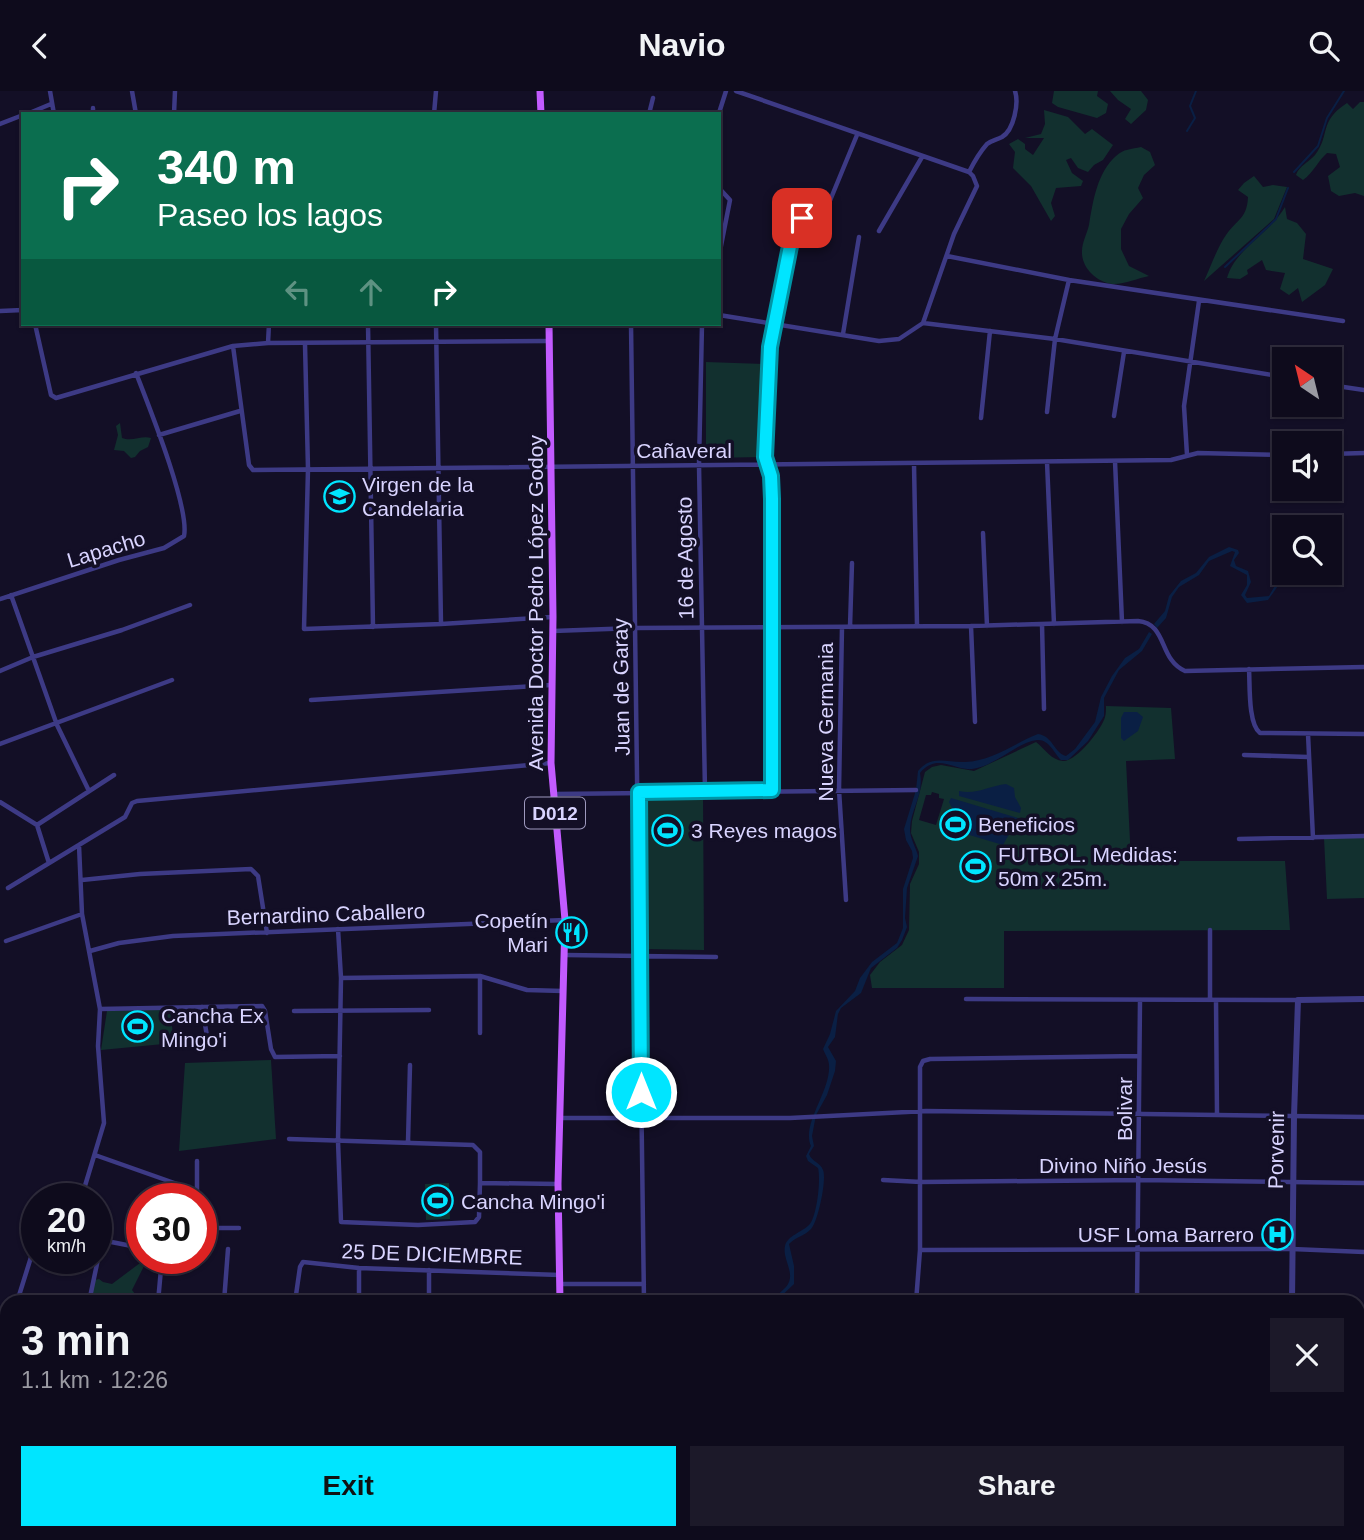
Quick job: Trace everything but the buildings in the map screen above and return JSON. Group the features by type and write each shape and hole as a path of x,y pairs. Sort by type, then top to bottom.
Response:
{"main road":[{"path":"540,91 541,112"},
{"name":"Avenida Doctor Pedro López Godoy","path":"549,326 553,617 551,763 565,921 558,1184 560,1295"}],"street":[{"path":"50,91 53,112"},
{"path":"132,91 136,112"},
{"path":"174,112 175,91"},
{"path":"434,112 436,91"},
{"path":"719,112 726,91"},
{"path":"721,314 887,342 899,339 923,323 947,256 977,186 969,172 736,91"},
{"path":"969,172 977,156 990,141 1003,137 1007,132 1018,101 1015,91"},
{"path":"650,112 653,98"},
{"path":"32,112 51,104"},
{"path":"0,124 21,116"},
{"path":"772,790 772,499 771,476 767,465 766,418 773,322 797,220 802,218 816,223 822,221 858,135"},
{"path":"878,231 922,157"},
{"path":"721,190 730,200 721,246"},
{"path":"843,334 859,237"},
{"path":"947,256 1069,280 1343,321"},
{"path":"1046,412 1055,339 1069,280"},
{"path":"1187,455 1184,407 1199,301"},
{"path":"0,311 21,310"},
{"path":"923,323 1055,339 1272,375"},
{"path":"35,326 53,397 233,345 550,341"},
{"path":"268,343 269,326"},
{"path":"368,326 373,627"},
{"path":"436,326 440,624"},
{"name":"Juan de Garay","path":"631,326 644,1295"},
{"name":"16 de Agosto","path":"702,326 699,465 705,791"},
{"path":"981,418 990,331"},
{"path":"305,344 308,469 304,629 553,617"},
{"path":"136,373 159,435 240,411 233,345"},
{"path":"1114,416 1124,352"},
{"path":"1342,387 1364,390"},
{"name":"Cañaveral","path":"240,411 251,469 914,464 1171,460 1198,453 1272,455"},
{"name":"Lapacho","path":"0,599 173,545 184,536 186,528 159,435"},
{"path":"1342,454 1364,453"},
{"path":"1115,461 1122,622"},
{"path":"1047,462 1054,624"},
{"path":"914,464 916,625"},
{"path":"983,533 987,625"},
{"path":"850,627 852,563"},
{"path":"11,595 57,725 89,791"},
{"path":"0,671 33,657 190,605"},
{"path":"553,631 971,626 1138,621 1152,624 1173,665 1185,671 1364,667"},
{"path":"1042,624 1044,709"},
{"path":"971,626 975,722"},
{"name":"Nueva Germania","path":"842,627 839,790 846,901"},
{"path":"1249,669 1256,731 1266,734 1364,734"},
{"path":"0,744 172,680"},
{"path":"311,700 552,685"},
{"path":"1308,734 1312,838"},
{"path":"1244,755 1308,757"},
{"path":"8,888 125,817 132,803 137,801 551,763"},
{"path":"37,825 114,775"},
{"path":"554,794 916,790"},
{"path":"0,802 37,825 49,863"},
{"path":"1239,839 1364,836"},
{"path":"79,845 82,914 100,1009 98,1046 104,1123 86,1183"},
{"path":"82,880 140,874 251,869 258,876 267,933"},
{"path":"6,941 82,914"},
{"name":"Bernardino Caballero","path":"90,951 118,943 173,936 565,921"},
{"path":"289,1139 338,1141 408,1142 473,1145 480,1152 479,1217 475,1221 431,1225 343,1223 341,1220 338,1141 341,978 338,929"},
{"path":"1210,930 1217,1113"},
{"path":"565,955 716,957"},
{"path":"341,978 480,976 527,990 564,991"},
{"path":"480,976 480,1033"},
{"path":"966,999 1364,999"},
{"name":"Bolivar","path":"1137,1295 1140,1000"},
{"name":"Porvenir","path":"1292,1295 1298,1000"},
{"path":"100,1009 262,1006 275,1058 340,1056"},
{"path":"202,1007 207,1036"},
{"path":"294,1011 429,1010"},
{"path":"917,1295 920,1250 920,1067 923,1061 1139,1056"},
{"path":"408,1142 410,1065"},
{"path":"561,1118 805,1118 920,1112 1139,1115 1217,1113 1364,1117"},
{"path":"95,1155 174,1183"},
{"path":"197,1161 197,1183"},
{"name":"Divino Niño Jesús","path":"883,1180 1364,1183"},
{"path":"480,1183 558,1184"},
{"path":"217,1228 239,1228"},
{"path":"225,1295 228,1249"},
{"path":"920,1250 1292,1249 1364,1252"},
{"name":"25 DE DICIEMBRE","path":"296,1295 303,1262 359,1268 560,1275"},
{"path":"359,1268 359,1295"},
{"path":"429,1270 429,1295"},
{"path":"19,1295 26,1274"},
{"path":"90,1295 94,1274"},
{"path":"159,1295 161,1274"},
{"path":"560,1284 644,1284"}],"green space":[{"path":"1054,91 1098,91 1097,96 1108,104 1106,113 1097,118 1058,107 1052,103"},
{"path":"1110,91 1141,91 1148,100 1146,110 1131,124 1125,119 1131,109"},
{"path":"1360,102 1364,102 1364,196 1355,193 1339,196 1331,191 1328,176 1340,167 1336,154 1327,153 1303,180 1296,175 1320,148 1332,116 1347,103 1353,109"},
{"path":"1044,110 1068,117 1085,134 1092,129 1113,145 1103,160 1088,172 1078,168 1071,158 1066,160 1072,173 1083,181 1081,186 1056,188 1051,203 1055,216 1051,221 1031,186 1013,168 1015,152 1009,144 1018,139 1033,155 1044,138 1025,138 1041,134 1045,124"},
{"path":"1141,147 1150,152 1155,165 1144,175 1138,188 1143,198 1129,214 1121,229 1121,249 1129,266 1149,276 1121,283 1106,283 1091,273 1082,257 1094,197 1104,171 1116,156"},
{"path":"1254,176 1263,187 1287,187 1274,219 1204,281 1223,240 1246,210 1248,197 1238,190"},
{"path":"1285,207 1287,219 1297,223 1306,234 1303,259 1333,269 1325,285 1302,302 1298,288 1289,295 1280,289 1285,273 1266,270 1262,260 1247,270 1248,274 1240,279 1227,278 1237,258"},
{"path":"706,362 767,364 762,407 763,457 706,458"},
{"path":"120,423 122,438 151,438 148,447 135,457 131,458 124,451 114,450 118,435 116,426"},
{"path":"1106,706 1171,708 1175,759 1126,761 1131,861 1285,861 1290,930 1004,931 1004,988 872,988 870,975 880,962 902,945 909,930 910,884 919,864 919,852 911,833 912,821 925,772 941,765 974,771 1036,742 1055,759 1068,760 1081,751 1094,736 1103,722","holes":["932,792 939,794 939,798 944,799 936,825 919,820 926,795 931,795"]},
{"path":"703,794 704,950 643,949 641,795"},
{"path":"1324,838 1364,838 1364,898 1327,899"},
{"name":"Cancha Ex Mingo'i","path":"170,1009 174,1043 101,1050 107,1011"},
{"path":"271,1060 276,1139 179,1151 185,1063"},
{"name":"Cancha Mingo'i","path":"449,1183 450,1219 426,1220 425,1184"},
{"path":"126,1274 140,1274 132,1290 135,1295 89,1295 94,1280 112,1284"}],"water":[{"path":"1229,547 1238,550 1234,560 1236,566 1248,571 1251,582 1245,595 1247,598 1269,596 1275,585 1279,585 1268,600 1247,603 1241,595 1247,585 1247,575 1230,566 1235,552 1232,551 1209,561 1199,575 1179,587 1172,597 1166,618 1157,628 1154,624 1165,611 1169,596 1181,581 1196,573 1209,557"},
{"path":"1149,632 1152,634 1142,651 1119,670 1104,698 1104,716 1088,741 1068,760 1061,760 1048,744 1037,740 981,767 966,769 939,763 926,767 920,773 919,795 910,829 918,856 907,888 907,927 897,948 871,968 861,993 841,1008 838,1014 835,1037 828,1047 836,1061 835,1071 827,1095 816,1115 812,1136 814,1146 809,1154 822,1167 824,1175 819,1210 811,1229 789,1244 794,1266 794,1284 782,1295 777,1295 786,1287 790,1277 786,1243 809,1225 816,1206 818,1168 808,1161 806,1156 811,1146 810,1128 828,1075 829,1063 823,1049 836,1011 855,991 860,978 872,962 897,943 903,928 903,889 913,858 904,829 916,790 918,771 934,761 965,762 985,758 1038,734 1047,738 1066,756 1075,749 1095,722 1101,697 1112,676 1125,658 1139,649"},
{"path":"1124,712 1137,712 1143,717 1138,731 1124,741 1121,738 1121,718"},
{"path":"1006,784 1014,788 1021,808 1020,813 959,796 959,791 977,791"},
{"path":"951,798 1018,818 1003,845 966,834 967,829 961,816 955,814 949,802"}],"waterway":[{"path":"1187,131 1195,118 1190,106 1196,91"},
{"path":"1294,172 1318,146 1327,118 1344,91"},
{"path":"1225,267 1276,219 1288,188"}],"place":[{"name":"Virgen de la Candelaria","path":"339,496"},
{"name":"Beneficios","path":"955,824"},
{"name":"3 Reyes magos","path":"668,830"},
{"name":"FUTBOL. Medidas: 50m x 25m.","path":"975,866"},
{"name":"Copetín Mari","path":"571,932"},
{"name":"Cancha Ex Mingo'i","path":"138,1027"},
{"name":"Cancha Mingo'i","path":"438,1201"},
{"name":"USF Loma Barrero","path":"1277,1234"}],"route":[{"path":"641,1092 639,792 772,790 772,499 771,476 765,457 766,418 773,322 794,226 797,220 802,218"}]}
